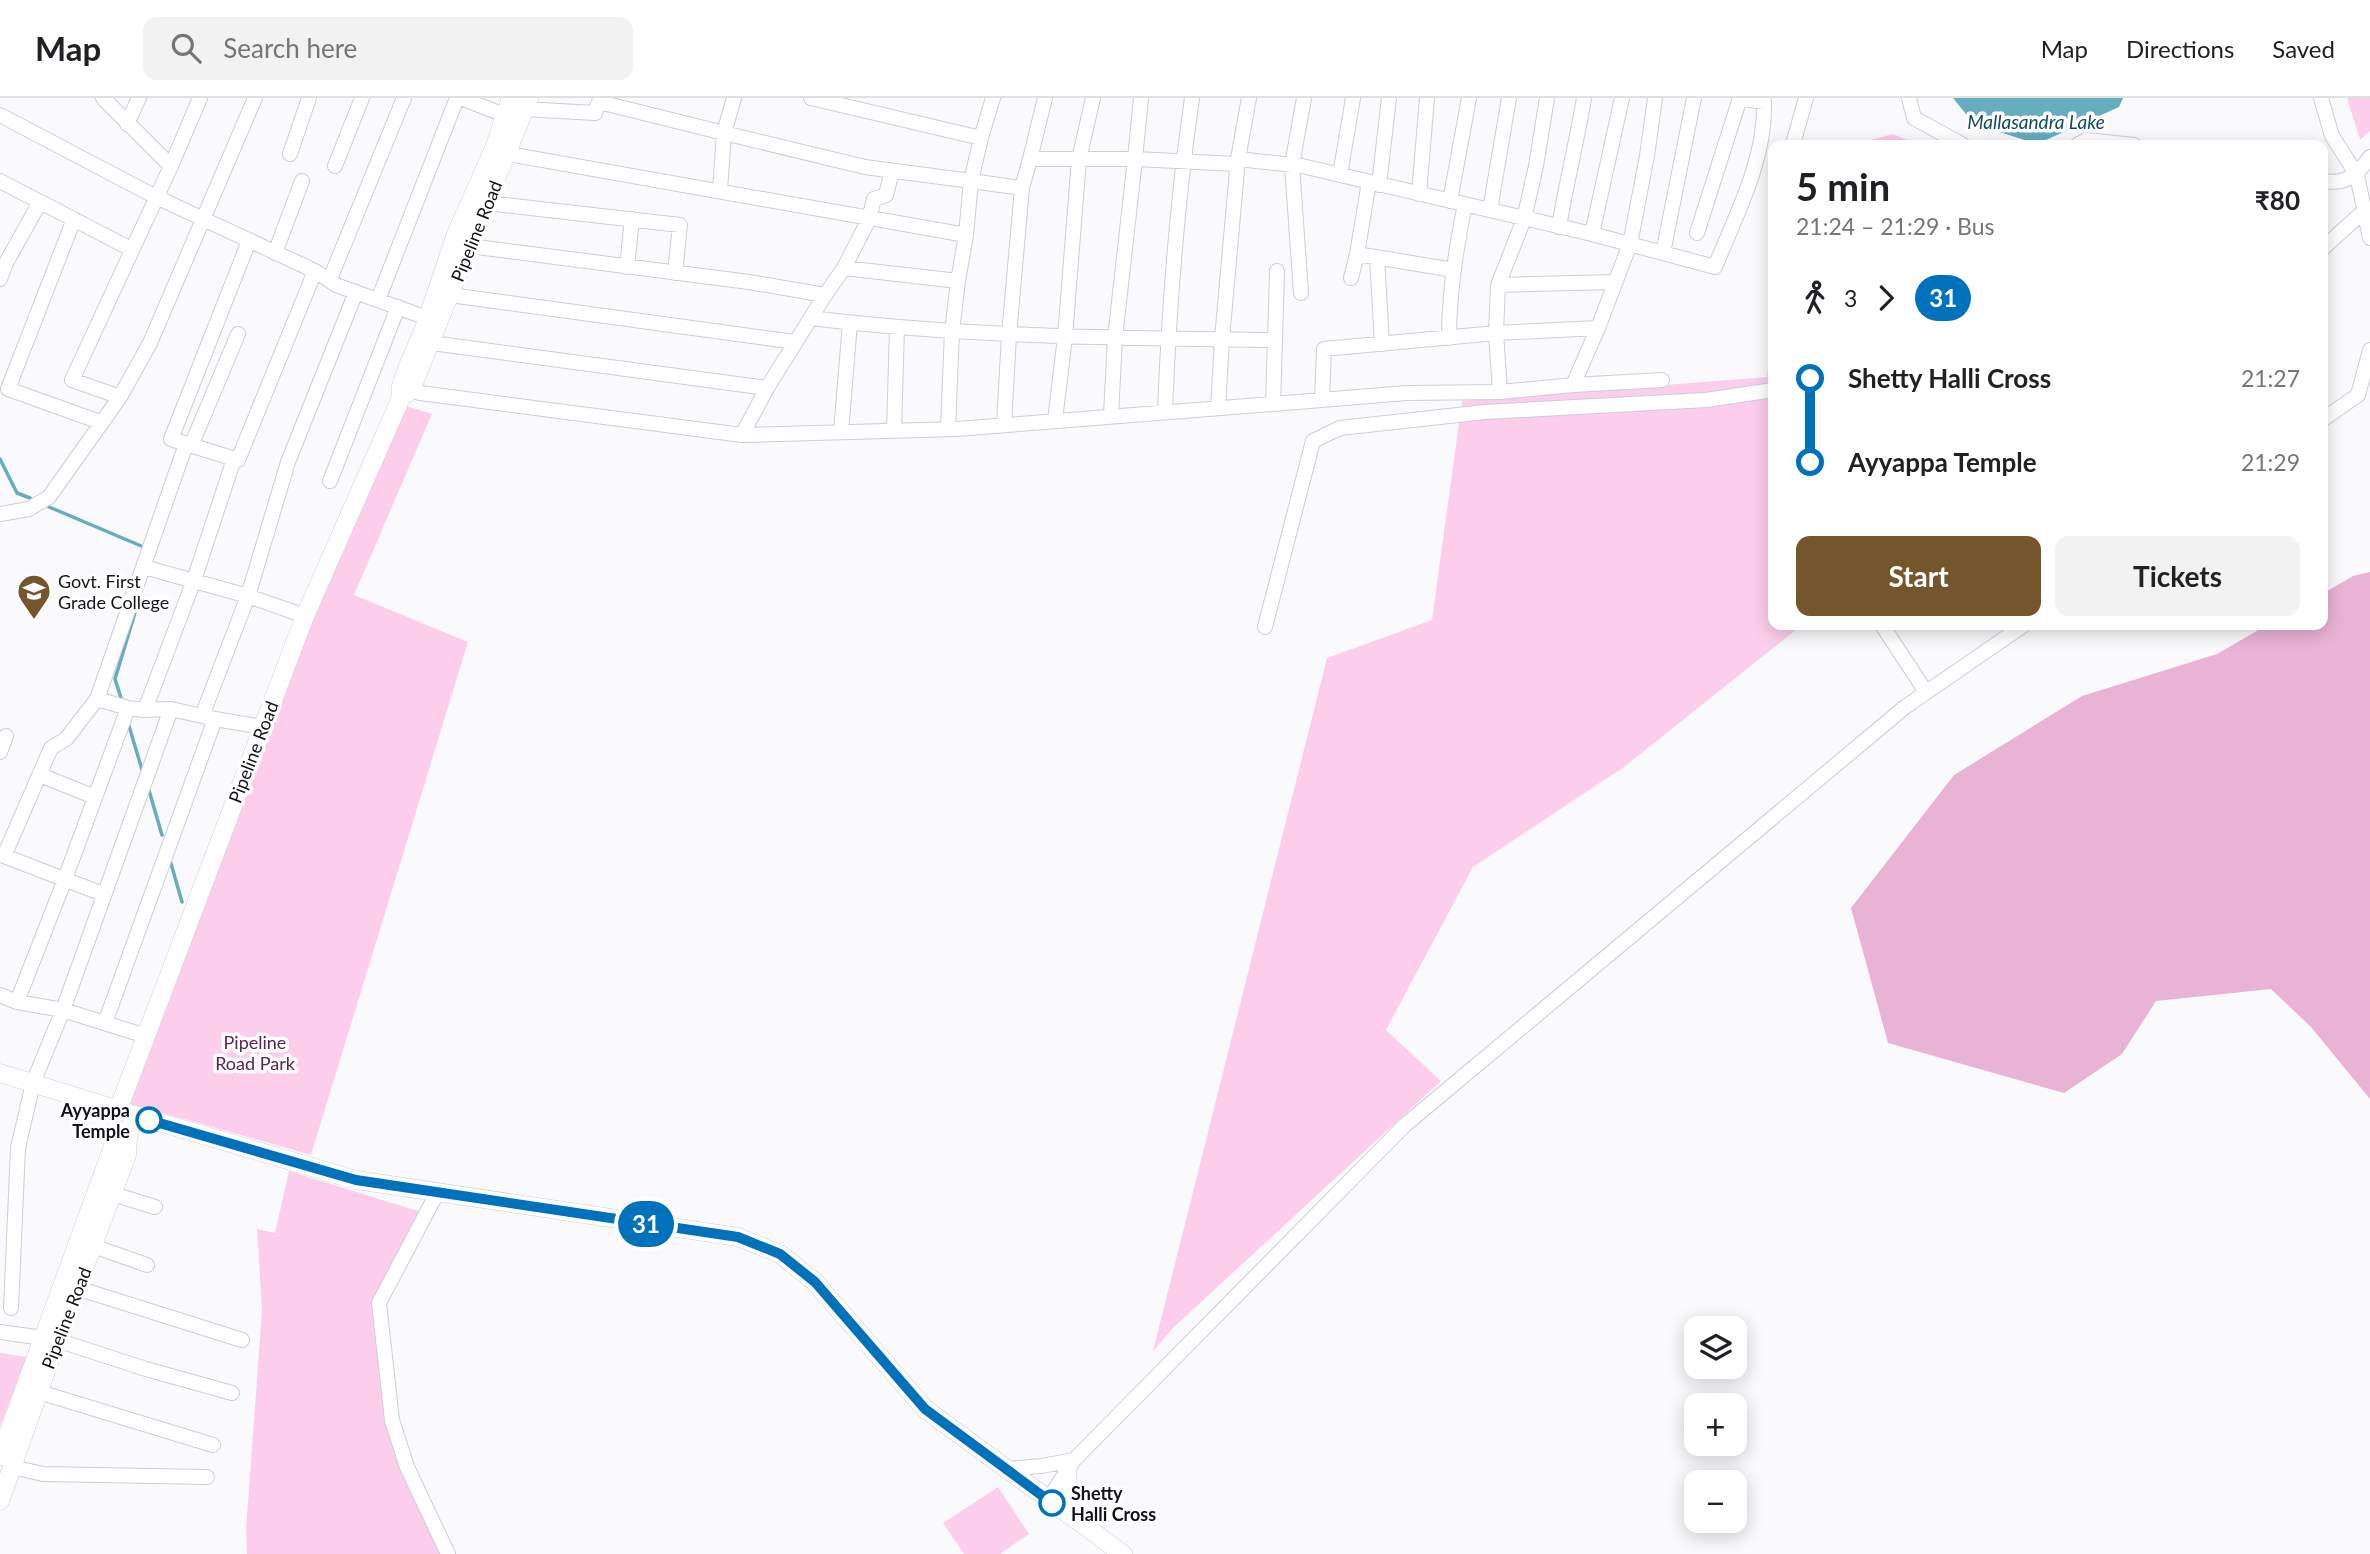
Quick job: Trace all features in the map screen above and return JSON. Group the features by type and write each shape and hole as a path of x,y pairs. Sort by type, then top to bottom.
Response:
{"main road":[{"name":"Pipeline Road","path":"6,1462 39,1392 50,1339 77,1288 128,1154 127,1113 146,1036 305,617 405,391 432,343 508,154 517,108"},
{"name":"Pipeline Road","path":"405,391 456,234 495,146 517,108"},
{"path":"0,1073 356,1180 738,1237 780,1254 815,1282 925,1409 1123,1554"},
{"name":"Pipeline Road","path":"0,1501 6,1462 50,1339 112,1149 128,1136"},
{"path":"1069,1515 1071,1466"}],"street":[{"path":"103,98 171,166"},
{"path":"127,124 139,98"},
{"path":"120,397 72,380 200,98"},
{"path":"0,514 29,509 49,497 120,397 147,351 255,98"},
{"path":"290,154 309,98"},
{"path":"335,166 362,98"},
{"path":"330,279 404,98"},
{"path":"378,300 459,98 517,108 595,113 599,102 865,167 1022,188"},
{"path":"720,190 724,133 734,98"},
{"path":"811,98 981,138"},
{"path":"948,429 952,331 967,235 971,181 993,98"},
{"path":"1004,425 1022,188 1045,98"},
{"path":"1055,420 1065,337 1079,159 1093,98"},
{"path":"1111,415 1115,338 1141,98"},
{"path":"1166,412 1168,339 1183,161 1192,98"},
{"path":"1218,408 1238,161 1249,98"},
{"path":"1301,293 1292,165 1304,98"},
{"path":"1340,175 1353,98"},
{"path":"1351,278 1374,184 1389,98"},
{"path":"1419,194 1427,98"},
{"path":"1450,201 1469,98"},
{"path":"1490,210 1509,98"},
{"path":"1500,393 1496,333 1498,285 1524,219 1547,98"},
{"path":"1559,227 1584,98"},
{"path":"1592,234 1622,98"},
{"path":"1573,385 1630,244 1656,98"},
{"path":"1663,253 1694,98"},
{"path":"1030,159 1238,161 1292,165 1592,234 1715,267 1755,165 1765,126 1764,102 1739,98 1697,233"},
{"path":"1794,140 1806,98"},
{"path":"1909,98 1914,118 1954,140"},
{"path":"2322,98 2332,136 2357,175 2370,238"},
{"path":"0,115 156,197 315,271 336,285 427,318"},
{"path":"508,154 967,235"},
{"path":"2328,182 2334,183 2357,175 2370,157"},
{"path":"742,435 795,342 844,268 870,219 874,199 886,195 892,171"},
{"path":"0,181 131,249"},
{"path":"275,253 302,181"},
{"path":"0,279 40,202"},
{"path":"487,203 680,225 676,273"},
{"path":"1449,338 1449,309 1465,204"},
{"path":"2328,244 2364,211"},
{"path":"74,219 8,389 100,422"},
{"path":"627,267 632,219"},
{"path":"249,241 171,439 238,460 315,271"},
{"path":"469,246 750,282 825,295"},
{"path":"1357,254 1454,270"},
{"path":"1377,257 1382,344"},
{"path":"844,268 958,281"},
{"path":"1273,404 1277,271"},
{"path":"1498,285 1615,282"},
{"path":"106,1023 209,718 288,462 356,292"},
{"path":"450,295 795,342"},
{"path":"330,481 398,307"},
{"path":"811,318 897,328 1009,335 1275,340"},
{"path":"841,432 850,323"},
{"path":"894,431 897,328"},
{"path":"1322,399 1324,349 1496,333 1598,328"},
{"path":"103,894 1,859 51,748 66,740 97,699 189,445 238,334"},
{"path":"432,343 767,388"},
{"path":"2328,416 2358,395 2370,350"},
{"path":"405,391 742,435 948,429 1406,393 1500,393 1573,385 1662,380"},
{"path":"1265,627 1313,441 1340,428 1485,411 1706,400 1768,391"},
{"path":"145,710 194,580 234,459"},
{"path":"148,556 194,580 305,617"},
{"path":"1885,630 1926,692"},
{"path":"1048,1500 1071,1466 1405,1125 1905,707 2017,630"},
{"path":"97,699 124,707 145,710 171,709 263,727"},
{"path":"17,1002 95,797 124,707"},
{"path":"12,1308 18,1148 33,1083 63,1010 171,709"},
{"path":"0,752 6,736"},
{"path":"40,775 95,797"},
{"path":"0,996 17,1002 63,1010 146,1036"},
{"path":"437,1193 379,1303 392,1420 407,1467 448,1554"},
{"path":"113,1194 155,1207"},
{"path":"93,1246 147,1265"},
{"path":"77,1288 242,1340"},
{"path":"0,1332 50,1339 232,1393"},
{"path":"39,1392 214,1445"},
{"path":"6,1462 43,1475 208,1477"},
{"path":"1007,1469 1071,1466"}],"green space":[{"path":"2347,98 2370,98 2370,131 2360,140"},
{"path":"1893,134 1907,140 1870,140"},
{"path":"1768,368 1768,630 1796,630 1624,767 1473,867 1386,1030 1441,1081 1174,1327 1153,1351 1327,658 1432,620 1462,401 1767,377"},
{"name":"Pipeline Road Park","path":"403,405 432,414 354,595 468,642 311,1155 142,1107 138,1112 121,1108 307,619"},
{"path":"289,1171 421,1212 374,1299 388,1422 443,1554 247,1554 246,1530 262,1311 257,1229 275,1233"},
{"path":"0,1353 27,1357 0,1426"},
{"path":"998,1487 1029,1534 1000,1554 964,1554 943,1523"}],"shaded area":[{"path":"2370,572 2370,1099 2311,1027 2271,989 2156,1001 2122,1054 2064,1093 1888,1043 1851,908 1954,775 2082,696 2217,654 2258,630 2328,630 2328,591 2353,576"}],"water":[{"name":"Mallasandra Lake","path":"1953,98 2123,98 2119,107 2046,140 2024,140 1974,124"}],"waterway":[{"path":"0,459 17,493 30,498"},
{"path":"49,507 146,548"},
{"path":"122,701 115,679 137,606"},
{"path":"129,726 143,773"},
{"path":"148,787 162,835"},
{"path":"170,860 182,902"}],"bus line":[{"name":"31","path":"149,1120 356,1180 738,1237 780,1254 815,1282 925,1409 1052,1503"}],"place":[{"name":"Govt. First Grade College","path":"34,621"},
{"name":"Ayyappa Temple","path":"149,1120"},
{"name":"Shetty Halli Cross","path":"1052,1503"}]}
